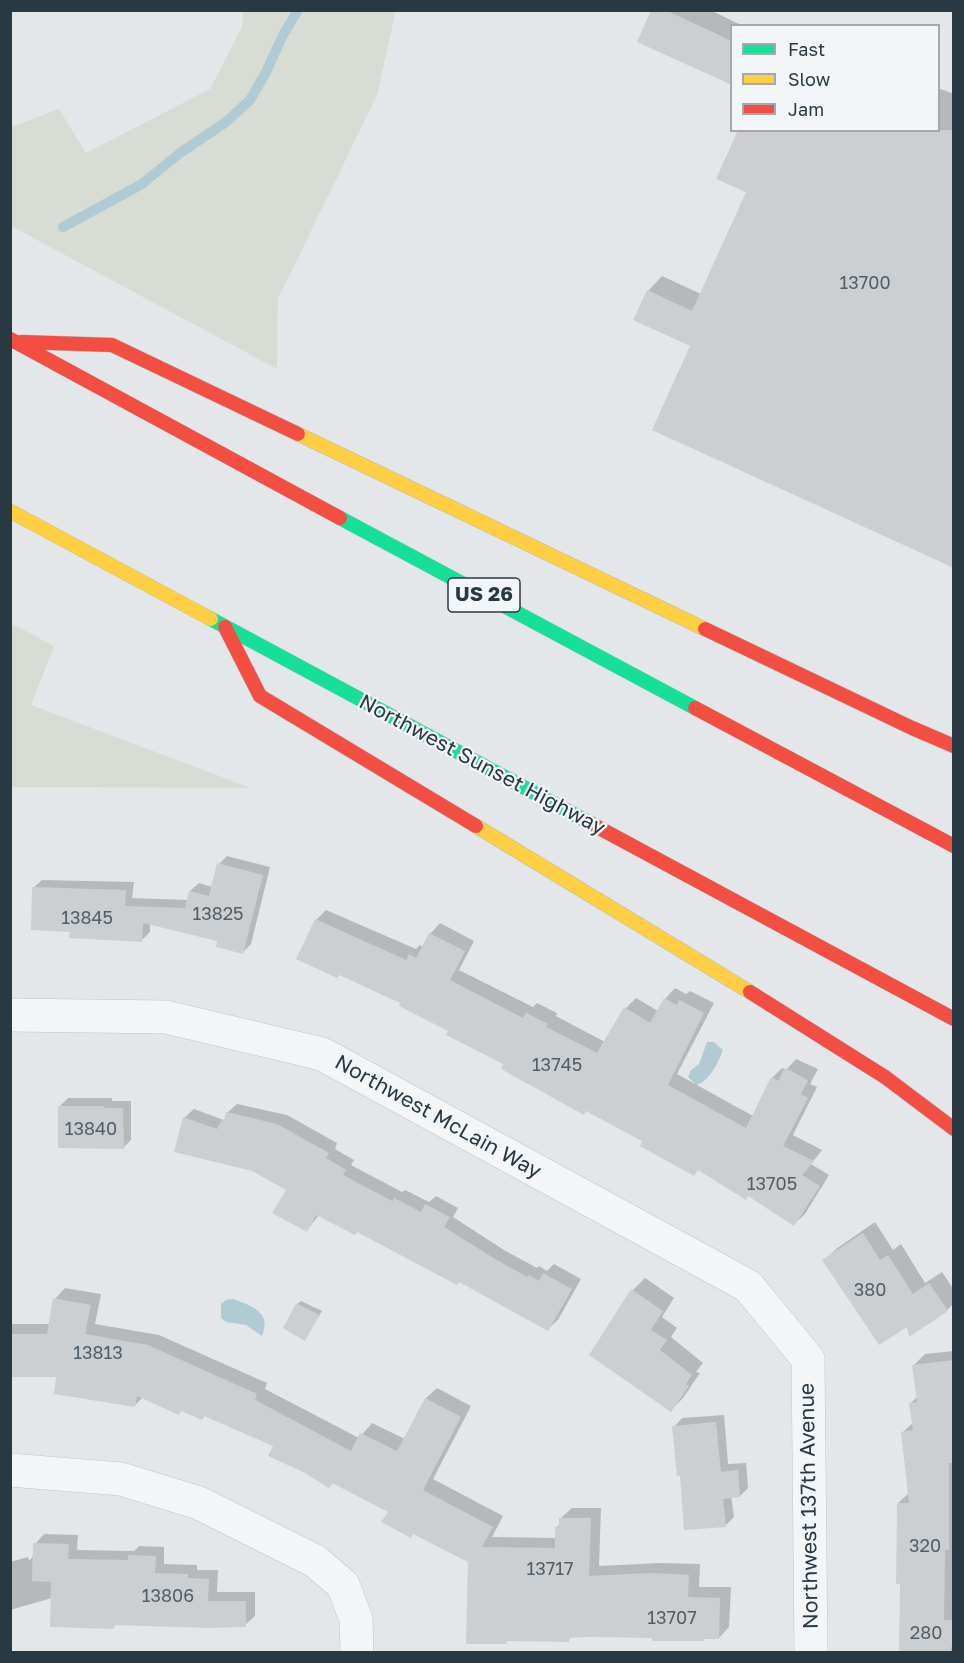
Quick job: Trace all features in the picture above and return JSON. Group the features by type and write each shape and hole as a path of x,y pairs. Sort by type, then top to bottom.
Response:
{"highway":[{"path":"13,340 112,345 954,746"},
{"name":"US 26","path":"13,340 358,528 954,846"},
{"name":"Northwest Sunset Highway","path":"10,511 954,1019"},
{"path":"225,627 260,696 770,1005 885,1077 954,1129"}],"street":[{"name":"Northwest McLain Way","path":"10,1015 166,1017 322,1054 748,1286 808,1359"},
{"name":"Northwest 137th Avenue","path":"808,1359 811,1653"},
{"path":"10,1470 121,1479 199,1503 315,1562 343,1585 356,1619 357,1653"}],"shaded area":[{"path":"243,11 394,11 377,95 278,299 277,369 11,226 11,127 59,109 86,153 210,89 242,27"},
{"path":"10,623 54,646 31,705 251,788 11,787"}],"water":[{"path":"707,1042 714,1042 723,1050 709,1076 696,1085 688,1077 691,1070 699,1064"},
{"path":"233,1299 253,1307 262,1316 264,1328 262,1336 246,1325 226,1322 221,1318 221,1304"}],"building":[{"path":"651,10 665,10 730,40 730,84 637,42"},
{"path":"940,130 954,130 954,568 652,430 690,346 633,320 647,290 692,311 746,192 716,179 737,132 940,132"},
{"path":"217,863 263,875 243,954 216,947 217,941 143,923 142,942 69,938 70,932 31,930 32,887 126,890 125,906 185,908 189,891 209,896"},
{"path":"315,919 406,960 409,954 416,958 429,933 465,951 450,980 523,1018 526,1013 548,1024 546,1027 597,1053 624,1007 650,1023 664,998 677,1005 679,1000 704,1013 668,1085 746,1128 771,1077 778,1081 785,1068 808,1080 801,1094 808,1098 783,1146 814,1161 802,1175 820,1186 794,1226 748,1196 746,1200 698,1170 694,1176 640,1146 642,1141 586,1111 584,1115 501,1069 503,1064 446,1035 448,1031 399,1006 400,1003 339,975 337,978 296,959"},
{"path":"58,1106 123,1108 124,1149 58,1148"},
{"path":"226,1112 277,1124 329,1153 326,1158 346,1170 343,1175 392,1201 394,1198 421,1212 425,1204 450,1217 444,1227 495,1259 527,1277 529,1275 539,1281 543,1273 572,1289 548,1331 459,1282 457,1285 357,1232 355,1235 316,1215 307,1232 272,1213 286,1190 252,1171 174,1152 183,1117 217,1129 222,1120 224,1121"},
{"path":"863,1233 880,1260 888,1255 913,1294 929,1283 948,1311 909,1337 907,1327 879,1345 822,1260"},
{"path":"631,1289 663,1311 651,1330 667,1340 660,1350 692,1375 686,1384 689,1386 671,1412 589,1355"},
{"path":"53,1298 91,1305 85,1334 148,1345 257,1394 255,1400 351,1451 360,1433 397,1451 425,1398 461,1417 423,1490 493,1527 482,1547 555,1548 555,1527 559,1527 559,1518 591,1518 589,1576 649,1573 689,1575 688,1597 720,1598 719,1639 652,1641 652,1638 588,1637 569,1638 569,1642 507,1641 507,1644 466,1644 468,1562 413,1534 411,1538 381,1522 388,1512 332,1483 329,1488 303,1472 268,1456 273,1446 204,1416 202,1420 181,1411 179,1415 137,1396 135,1407 54,1394 56,1377 10,1377 10,1334 47,1334"},
{"path":"296,1303 319,1315 305,1341 283,1328"},
{"path":"954,1360 954,1463 949,1463 949,1550 945,1550 944,1620 954,1620 954,1647 951,1647 951,1653 899,1653 900,1584 896,1584 897,1503 909,1503 901,1432 913,1430 909,1403 917,1402 912,1365"},
{"path":"716,1422 721,1472 738,1470 740,1497 723,1499 726,1527 684,1530 680,1476 677,1476 672,1426"},
{"path":"33,1543 69,1544 68,1559 128,1560 128,1555 156,1556 155,1573 188,1574 188,1578 209,1579 208,1601 246,1601 246,1627 114,1625 114,1629 50,1627 51,1582 32,1581"}],"waterway":[{"path":"63,227 142,184 180,153 226,122 250,100 298,10"}],"traffic: fast":[{"path":"340,518 695,708"},
{"path":"211,619 590,823"}],"traffic: slow":[{"path":"298,434 705,629"},
{"path":"10,511 211,619"},
{"path":"476,826 750,992"}],"traffic: jam":[{"path":"10,339 340,518"},
{"path":"21,342 112,345 298,434"},
{"path":"225,627 260,696 476,826"},
{"path":"705,629 954,746"},
{"path":"695,708 954,846"},
{"path":"590,823 954,1019"},
{"path":"750,992 885,1077 954,1129"}]}
